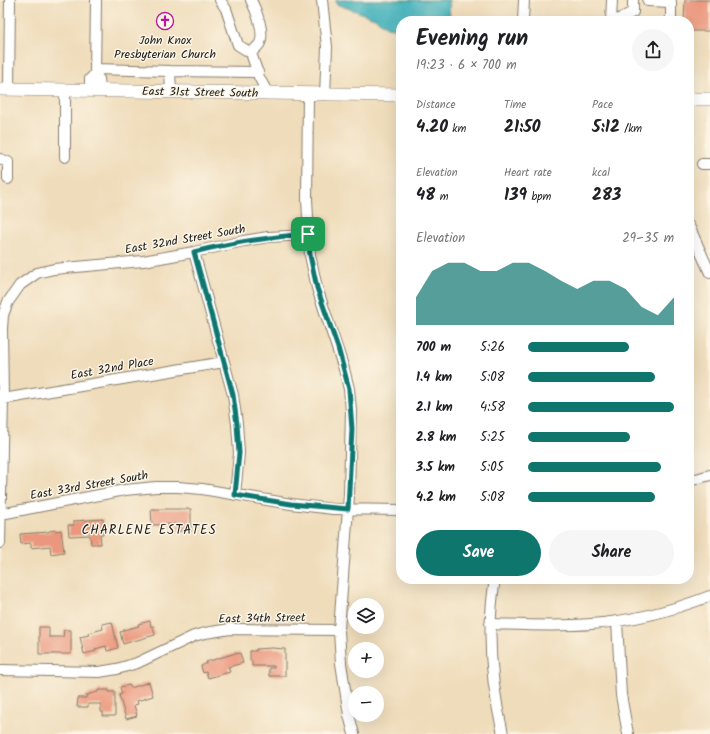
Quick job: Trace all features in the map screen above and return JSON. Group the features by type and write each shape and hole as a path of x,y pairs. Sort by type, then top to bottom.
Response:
{"main road":[{"name":"East 31st Street South","path":"4,89 396,95"},
{"path":"694,99 710,99"}],"street":[{"path":"4,89 10,0"},
{"path":"95,91 90,79 95,72 96,0"},
{"path":"220,0 226,9 238,45 251,53 268,94"},
{"path":"251,0 256,10 261,28 260,43 251,53"},
{"path":"322,0 327,47 324,95"},
{"path":"523,16 524,0"},
{"path":"611,16 612,0"},
{"path":"625,16 633,12 633,0"},
{"path":"648,1 671,2 671,16"},
{"path":"170,71 171,92"},
{"path":"95,72 258,72"},
{"path":"65,90 65,157"},
{"path":"308,94 307,199 310,255 317,288 338,348 349,389 352,429 339,630 341,663 348,708 354,734"},
{"path":"0,159 8,162 8,179"},
{"name":"East 32nd Street South","path":"1,514 3,399 2,329 3,315 8,302 16,289 37,273 46,271 143,261 268,237 308,234"},
{"path":"694,237 710,273"},
{"path":"194,252 233,395 239,453 235,495"},
{"name":"East 32nd Place","path":"3,399 224,362"},
{"path":"694,480 710,475"},
{"name":"East 33rd Street South","path":"1,514 125,490 178,487 202,489 291,504 348,509 396,510"},
{"path":"0,543 1,514"},
{"path":"494,584 490,624 491,657 493,688 503,734"},
{"path":"490,624 561,626 617,621 672,610 710,596"},
{"path":"617,621 621,695 628,734"},
{"name":"East 34th Street","path":"0,670 99,672 117,669 137,663 194,636 205,632 219,630 339,630"}],"water":[{"path":"336,0 449,0 450,16 396,16 396,28 387,27 375,18 336,4"}],"building":[{"path":"685,0 710,0 710,31 694,31 694,16 684,16"},
{"path":"151,509 191,509 191,531 178,531 178,524 152,525"},
{"path":"103,519 104,534 100,534 101,544 91,544 90,535 69,536 68,525 74,525 74,521"},
{"path":"61,530 64,552 51,554 50,546 31,548 31,543 21,544 20,534 49,532"},
{"path":"150,621 155,635 123,644 120,632 139,626 138,624"},
{"path":"112,622 118,648 107,651 106,646 95,649 96,651 84,654 80,637 103,629 102,624"},
{"path":"39,627 49,627 49,637 63,637 64,630 71,630 71,654 39,654"},
{"path":"272,648 285,649 285,676 269,676 269,668 274,668 274,666 252,666 252,661 250,661 250,651"},
{"path":"240,653 243,663 228,667 230,672 208,678 206,672 203,673 201,666 207,663 206,662"},
{"path":"149,682 153,696 137,701 138,704 134,705 137,716 126,719 119,695 122,694 120,687 129,685 131,688"},
{"path":"98,690 109,690 109,692 115,692 115,716 103,716 103,712 101,712 101,704 88,704 88,707 77,707 78,698 86,698 86,695 98,692"}],"place":[{"name":"John Knox Presbyterian Church","path":"165,21"}],"district":[{"name":"CHARLENE ESTATES","path":"149,529"}],"route":[{"path":"308,234 310,255 317,288 338,348 349,389 352,429 348,509 333,509 291,504 235,495 239,453 233,395 194,252 268,237 308,234"}]}
